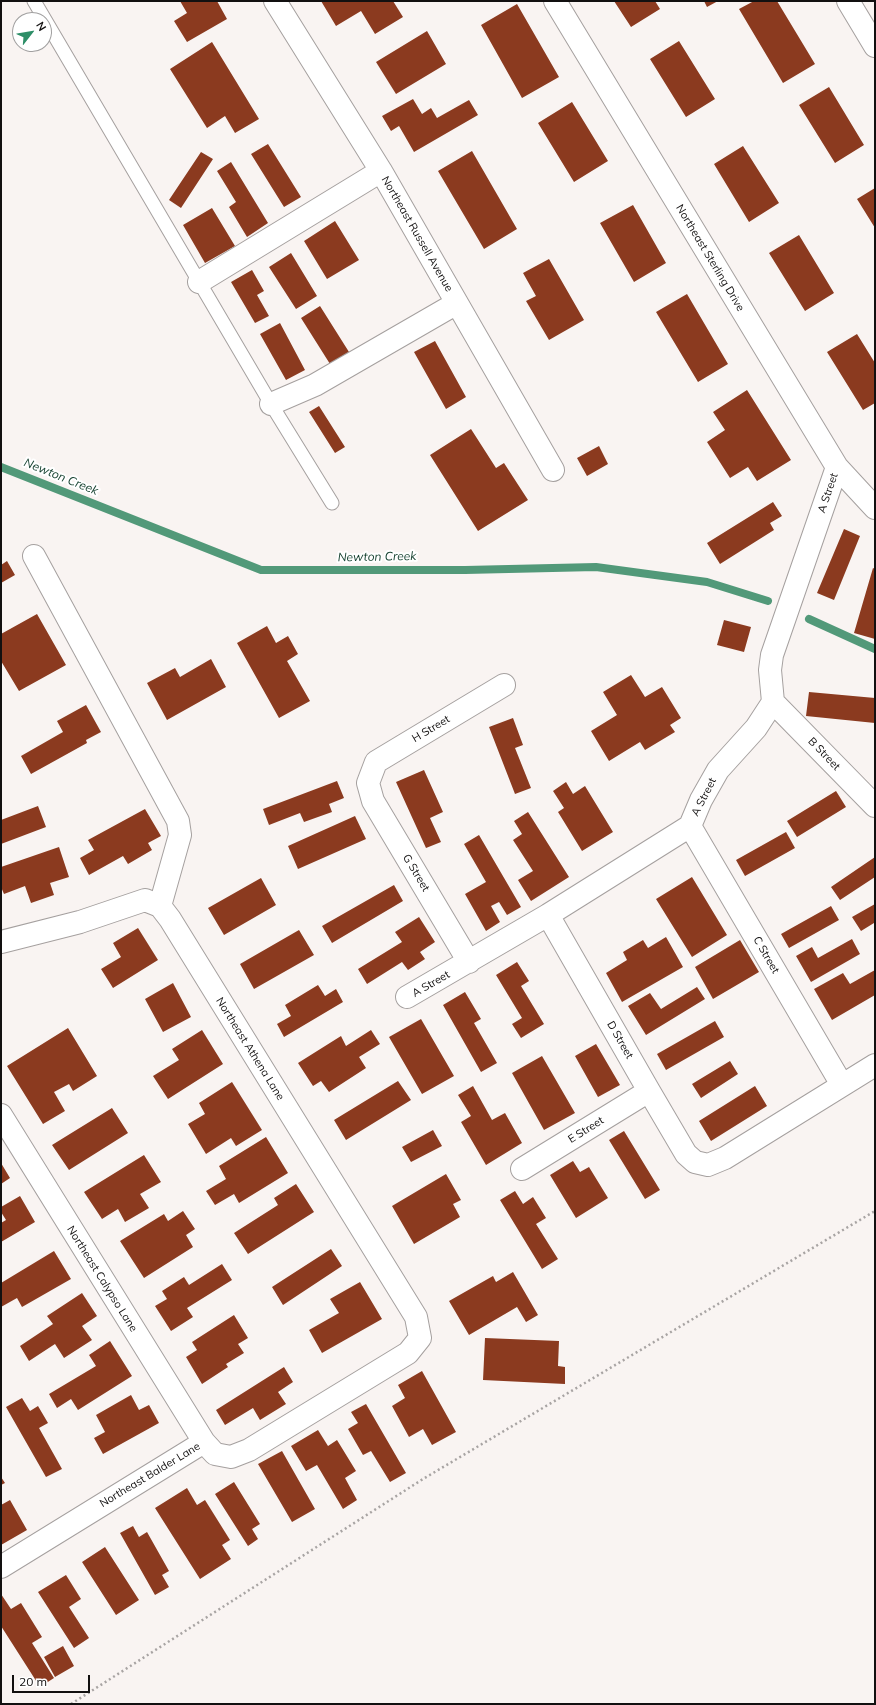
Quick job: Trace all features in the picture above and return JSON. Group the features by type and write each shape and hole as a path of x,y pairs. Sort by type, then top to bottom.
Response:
{"street":[{"name":"Northeast Russell Avenue","path":"275,1 380,170 553,470"},
{"name":"Northeast Sterling Drive","path":"555,1 837,467 875,508"},
{"path":"848,1 875,46"},
{"path":"199,282 380,170"},
{"path":"271,404 315,385 457,303"},
{"name":"A Street","path":"407,997 548,915 690,826 701,800 718,770 756,728 773,702 770,670 772,655 837,467"},
{"path":"1,942 80,922 145,900 160,906 180,835 178,821 34,556"},
{"name":"H Street","path":"368,783 376,762 504,685"},
{"name":"B Street","path":"773,702 875,806"},
{"name":"G Street","path":"368,783 373,801 469,962"},
{"name":"C Street","path":"690,826 842,1085"},
{"name":"Northeast Athena Lane","path":"160,906 170,919 416,1317 420,1338"},
{"name":"D Street","path":"548,915 686,1154 695,1162 708,1165 725,1158 842,1085"},
{"path":"842,1085 875,1065"},
{"name":"E Street","path":"522,1169 649,1091"},
{"name":"Northeast Calypso Lane","path":"1,1115 204,1442"},
{"name":"Northeast Balder Lane","path":"1,1567 204,1442 215,1454 231,1457 249,1450 408,1353 420,1338"}],"lane":[{"path":"34,1 271,404 332,502"}],"path":[{"path":"71,1704 423,1479 875,1211"}],"building":[{"path":"180,1 217,1 227,19 187,42 174,21 187,13"},
{"path":"321,1 393,1 403,17 375,34 361,11 336,26"},
{"path":"614,1 655,1 660,9 631,27"},
{"path":"704,1 718,1 707,7"},
{"path":"754,1 777,1 815,64 783,83 739,9"},
{"path":"517,4 559,77 522,98 481,25"},
{"path":"427,31 446,64 396,94 376,62"},
{"path":"679,41 715,99 686,117 650,59"},
{"path":"212,42 259,119 235,133 225,116 207,128 170,69"},
{"path":"829,87 864,145 835,163 799,105"},
{"path":"413,99 422,114 431,108 437,118 469,100 478,115 414,152 399,126 391,131 382,116"},
{"path":"572,102 608,161 574,182 538,123"},
{"path":"268,144 301,197 284,207 251,154"},
{"path":"743,146 779,203 749,222 714,164"},
{"path":"472,151 517,229 484,249 438,171"},
{"path":"201,152 213,159 181,208 169,200"},
{"path":"231,162 268,223 247,237 229,207 236,202 217,171"},
{"path":"875,188 875,228 857,199"},
{"path":"633,205 666,263 634,282 600,223"},
{"path":"212,208 235,246 205,263 183,225"},
{"path":"335,221 359,260 327,279 304,241"},
{"path":"799,235 834,293 805,311 769,253"},
{"path":"291,253 317,296 296,309 269,267"},
{"path":"549,259 584,320 549,340 526,301 536,296 523,273"},
{"path":"252,270 264,291 257,295 269,316 255,323 231,282"},
{"path":"687,294 728,364 698,382 656,312"},
{"path":"320,306 349,352 330,364 301,318"},
{"path":"280,323 305,370 286,380 260,334"},
{"path":"857,334 875,363 875,403 863,410 827,352"},
{"path":"435,341 466,397 446,409 414,352"},
{"path":"747,390 791,460 757,481 748,467 730,478 707,442 725,430 713,412"},
{"path":"319,406 345,447 335,453 309,412"},
{"path":"471,429 496,468 504,463 528,500 478,531 430,455"},
{"path":"599,446 608,464 587,476 577,458"},
{"path":"773,502 782,516 770,523 774,530 720,564 707,543"},
{"path":"844,529 860,536 834,600 817,593"},
{"path":"7,561 15,575 1,583 1,565"},
{"path":"873,568 875,569 875,639 854,633"},
{"path":"37,614 66,665 19,691 1,661 1,634"},
{"path":"724,620 751,627 744,652 717,645"},
{"path":"267,626 276,643 288,636 298,654 287,661 310,701 279,718 237,643"},
{"path":"211,659 226,687 167,720 147,683 175,668 180,677"},
{"path":"631,675 645,697 662,687 681,718 670,725 675,732 645,750 640,742 609,761 591,731 617,715 603,692"},
{"path":"809,692 875,698 875,723 806,716"},
{"path":"86,705 101,732 86,740 87,743 31,774 21,756 63,732 57,721"},
{"path":"513,718 523,745 515,748 531,788 515,794 489,727"},
{"path":"424,770 443,812 430,818 441,842 426,848 396,782"},
{"path":"337,781 344,798 329,804 332,812 304,822 300,813 269,825 263,809"},
{"path":"566,782 573,794 585,786 613,832 582,851 558,812 564,808 553,791"},
{"path":"836,791 846,807 797,837 787,821"},
{"path":"38,806 46,827 1,844 1,820"},
{"path":"145,809 161,836 148,843 152,850 128,864 123,856 89,875 80,858 94,850 88,840"},
{"path":"528,812 569,877 531,901 518,880 533,871 513,840 522,834 514,821"},
{"path":"355,816 366,839 298,869 288,846"},
{"path":"786,832 795,848 745,876 736,860"},
{"path":"479,835 521,907 507,915 499,902 491,906 500,922 486,931 465,894 486,882 464,844"},
{"path":"59,847 69,877 50,883 54,895 31,903 25,886 4,894 1,887 1,867"},
{"path":"875,857 875,877 840,900 831,887"},
{"path":"692,877 727,935 692,957 656,899"},
{"path":"261,878 276,905 224,935 208,908"},
{"path":"394,885 403,901 332,943 322,926"},
{"path":"875,904 875,925 874,923 861,931 852,917"},
{"path":"831,906 839,920 789,948 781,934"},
{"path":"419,917 435,942 420,952 425,959 408,970 402,962 367,984 358,969 402,942 395,932"},
{"path":"138,928 158,960 113,988 101,969 121,957 113,943"},
{"path":"299,930 314,955 254,989 240,964"},
{"path":"666,937 683,967 622,1002 606,973 627,960 623,952 643,940 648,948"},
{"path":"852,939 860,954 811,982 796,956 812,947 818,958"},
{"path":"740,940 759,972 713,999 695,967"},
{"path":"517,962 529,981 521,986 544,1024 521,1038 512,1024 522,1018 496,975"},
{"path":"875,970 875,995 832,1020 814,989 843,973 850,984"},
{"path":"173,983 191,1017 163,1032 145,999"},
{"path":"318,985 325,996 336,989 343,1002 284,1037 277,1024 291,1016 285,1005"},
{"path":"697,987 705,999 646,1035 628,1006 650,993 661,1009"},
{"path":"465,992 481,1019 474,1023 497,1063 481,1072 443,1005"},
{"path":"421,1019 454,1076 422,1094 389,1037"},
{"path":"715,1021 724,1037 666,1070 657,1054"},
{"path":"68,1028 97,1076 73,1091 69,1084 54,1092 65,1111 43,1124 7,1066"},
{"path":"202,1030 223,1064 168,1099 153,1076 179,1060 172,1049"},
{"path":"371,1030 380,1044 359,1057 366,1068 329,1092 321,1081 313,1086 298,1063 341,1036 346,1046"},
{"path":"596,1044 620,1085 598,1097 575,1056"},
{"path":"542,1056 575,1113 544,1130 512,1073"},
{"path":"730,1061 738,1074 701,1098 692,1084"},
{"path":"398,1081 411,1100 346,1140 334,1120"},
{"path":"232,1082 262,1130 236,1146 231,1138 206,1154 188,1124 205,1114 199,1103"},
{"path":"473,1086 492,1120 505,1113 522,1143 486,1165 461,1122 471,1116 458,1095"},
{"path":"755,1086 767,1106 711,1141 699,1121"},
{"path":"112,1108 128,1133 69,1170 52,1145"},
{"path":"433,1130 442,1146 411,1162 402,1147"},
{"path":"624,1131 660,1190 645,1199 609,1140"},
{"path":"266,1137 288,1173 239,1203 234,1194 215,1205 206,1191 226,1179 219,1166"},
{"path":"144,1155 161,1182 140,1194 149,1208 125,1222 118,1209 102,1219 84,1192"},
{"path":"573,1161 580,1172 589,1167 608,1198 576,1218 550,1175"},
{"path":"1,1163 10,1178 1,1184"},
{"path":"446,1174 461,1200 453,1204 460,1217 414,1244 392,1206"},
{"path":"296,1184 314,1212 248,1254 234,1233 278,1205 274,1198"},
{"path":"515,1191 523,1204 533,1197 546,1218 536,1224 558,1259 542,1269 500,1200"},
{"path":"20,1196 35,1222 1,1242 1,1223 6,1220 1,1212 1,1207"},
{"path":"183,1211 195,1229 186,1235 193,1247 144,1278 120,1241 164,1214 168,1221"},
{"path":"331,1249 342,1266 283,1305 272,1287"},
{"path":"54,1251 71,1279 22,1307 17,1298 1,1307 1,1283"},
{"path":"222,1264 232,1280 187,1308 193,1317 171,1331 155,1306 167,1299 162,1291 184,1277 189,1285"},
{"path":"513,1272 538,1315 526,1322 517,1307 469,1335 449,1301 493,1276 496,1282"},
{"path":"360,1282 382,1319 322,1353 309,1330 339,1313 330,1299"},
{"path":"82,1293 97,1316 82,1326 92,1340 64,1358 55,1344 29,1361 20,1346 53,1324 47,1316"},
{"path":"234,1315 248,1338 238,1344 244,1353 226,1364 228,1367 202,1384 186,1357 197,1350 192,1342"},
{"path":"485,1338 559,1341 558,1366 565,1367 565,1384 483,1380"},
{"path":"110,1341 132,1376 78,1410 71,1399 57,1408 49,1394 96,1366 89,1355"},
{"path":"284,1367 293,1382 278,1392 286,1404 260,1420 253,1408 225,1425 216,1410"},
{"path":"422,1371 456,1432 432,1445 423,1429 409,1437 392,1406 405,1398 398,1385"},
{"path":"131,1395 139,1410 149,1405 159,1423 103,1454 94,1438 105,1432 96,1415"},
{"path":"22,1398 30,1411 38,1406 48,1423 39,1428 62,1469 46,1477 6,1407"},
{"path":"366,1404 406,1473 390,1482 371,1451 363,1455 348,1429 358,1423 351,1412"},
{"path":"318,1430 328,1446 337,1440 356,1471 345,1478 357,1500 343,1509 317,1465 306,1471 291,1446"},
{"path":"282,1451 315,1509 292,1522 258,1464"},
{"path":"1,1477 5,1483 1,1485"},
{"path":"234,1482 260,1524 252,1529 258,1539 248,1546 215,1494"},
{"path":"187,1488 197,1505 205,1500 230,1540 222,1545 231,1559 200,1579 155,1508"},
{"path":"10,1500 27,1530 1,1545 1,1505"},
{"path":"133,1526 139,1537 147,1532 169,1571 162,1575 169,1587 155,1595 120,1533"},
{"path":"105,1547 139,1600 116,1615 82,1562"},
{"path":"66,1575 81,1599 69,1607 89,1638 74,1648 38,1592"},
{"path":"1,1594 11,1609 21,1603 42,1637 32,1643 54,1678 40,1687 1,1626"},
{"path":"63,1646 74,1666 55,1677 44,1657"}],"waterway":[{"name":"Newton Creek","path":"1,467 261,570 465,570 596,567 707,582 768,601"},
{"name":"Newton Creek","path":"809,619 875,649"}]}
